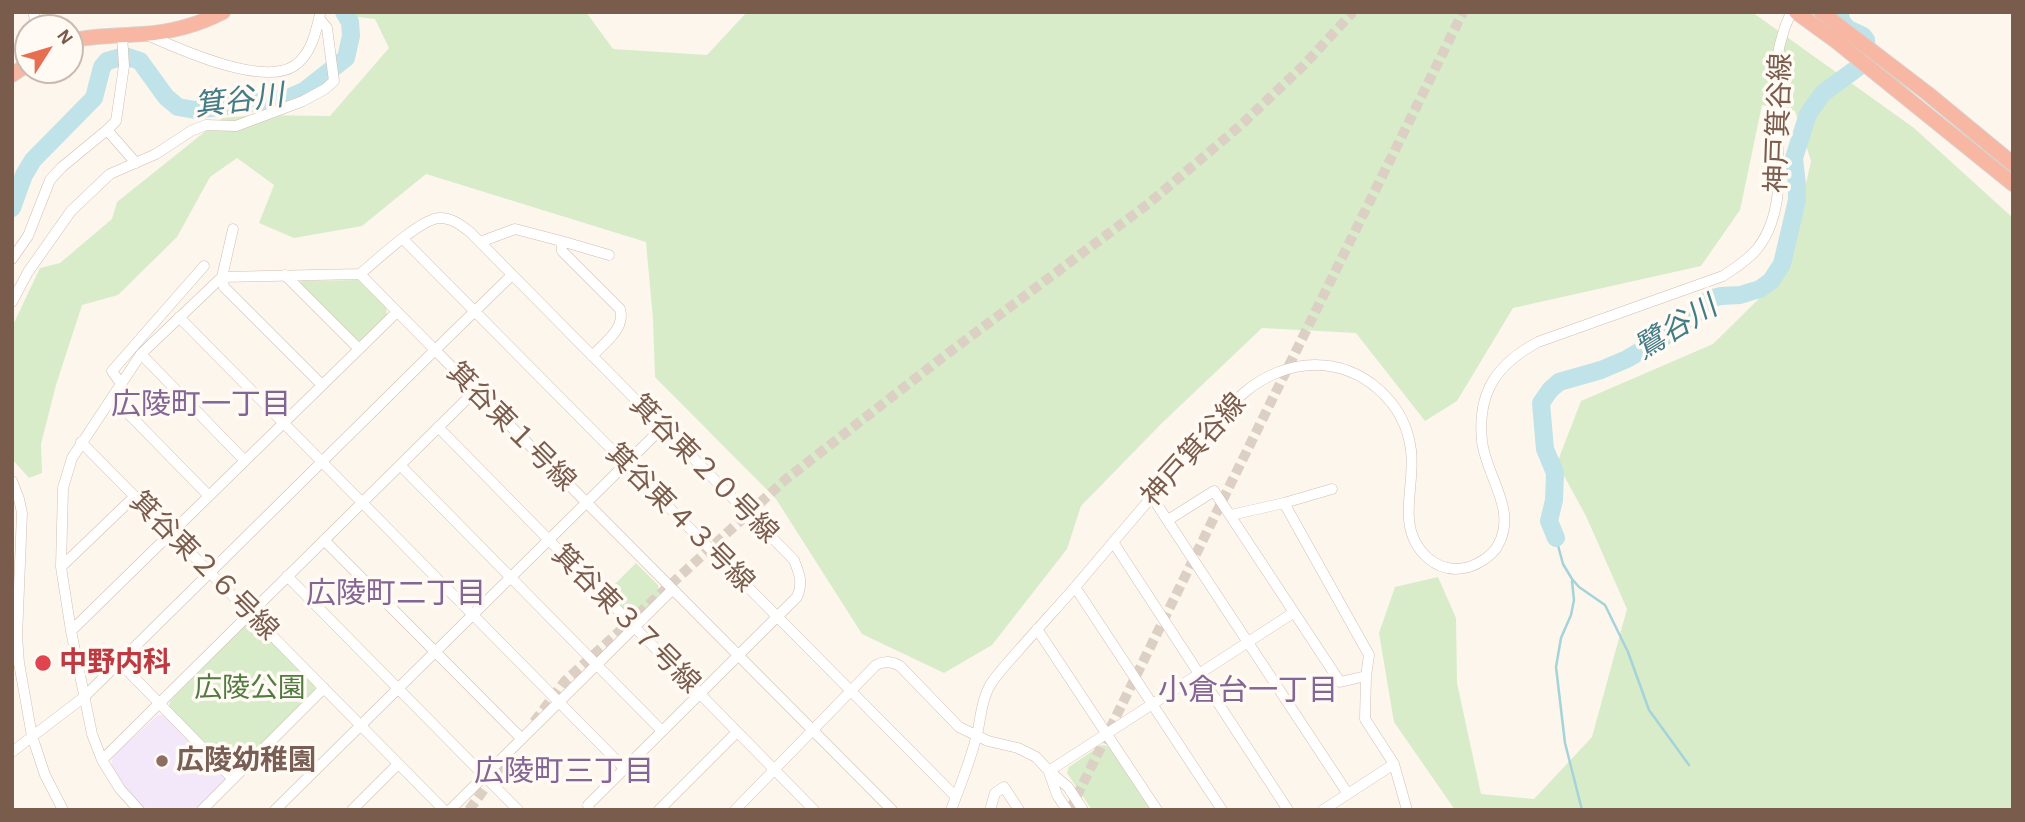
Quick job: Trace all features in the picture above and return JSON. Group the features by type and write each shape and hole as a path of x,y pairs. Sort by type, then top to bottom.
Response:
{"highway":[{"path":"84,38 122,41 205,22 223,12"},
{"path":"1793,12 1857,58 2013,184"},
{"path":"1821,12 1927,93 2013,164"}],"street":[{"name":"神戸箕谷線","path":"951,810 977,736 987,690 996,676 1217,420 1267,377 1293,367 1331,366 1361,377 1380,390 1394,406 1411,451 1409,520 1414,540 1421,553 1449,568 1468,567 1494,551 1505,524 1504,512 1485,454 1481,424 1486,398 1500,369 1523,350 1538,342 1723,276 1747,260 1759,247 1772,223 1777,204 1775,80 1779,47 1793,12"},
{"path":"144,34 196,57 256,71 278,71 293,67 302,58 316,33 320,15"},
{"path":"12,302 28,272 71,211 110,174 156,154 191,131 206,125 236,126 303,101 334,81 327,28 320,15"},
{"path":"12,258 29,236 50,180 116,121 124,66 122,41"},
{"path":"107,130 136,163"},
{"name":"箕谷東２０号線","path":"360,274 422,224 439,217 453,220 470,232 794,561 801,577 797,597 624,768 589,805 589,810"},
{"path":"233,229 222,277 224,287 322,386"},
{"path":"480,242 515,229 609,255"},
{"name":"箕谷東４３号線","path":"403,239 956,797"},
{"path":"561,241 562,251 621,309 619,328 592,356"},
{"path":"121,383 112,371 204,266"},
{"path":"139,810 120,789 102,760 92,734 61,567 61,512 63,488 72,458 141,354 222,277 360,274 435,351 512,275"},
{"path":"285,275 359,349"},
{"path":"71,631 397,312"},
{"path":"179,317 624,768"},
{"name":"箕谷東１号線","path":"12,752 84,697 120,663 435,351 892,810"},
{"path":"141,354 245,461"},
{"path":"102,760 475,391"},
{"path":"112,397 209,496"},
{"name":"箕谷東３７号線","path":"438,428 811,809"},
{"path":"275,810 662,428"},
{"name":"箕谷東２６号線","path":"81,442 444,810"},
{"path":"400,465 662,731"},
{"path":"12,481 22,513 17,649 32,736 45,775 63,810"},
{"path":"1231,515 1332,489"},
{"path":"1168,520 1214,491 1340,682 1366,676"},
{"path":"61,567 135,496"},
{"path":"1152,496 1348,794"},
{"path":"1284,503 1370,655 1366,676 1365,719 1394,764 1407,810"},
{"path":"324,540 522,739"},
{"path":"1113,542 1288,810"},
{"path":"287,576 518,810"},
{"path":"1075,587 1222,810"},
{"path":"450,810 672,590"},
{"path":"1049,771 1293,612"},
{"path":"1037,629 1157,810"},
{"path":"736,810 876,665 883,662 895,663 959,727 995,744 1028,751 1068,787 1083,810"},
{"path":"120,663 232,779"},
{"path":"202,810 324,688"},
{"path":"659,810 737,732"},
{"path":"352,810 398,764"},
{"path":"1323,810 1394,764"},
{"path":"1049,771 1067,810"},
{"path":"990,810 995,793 1003,787 1019,810"}],"shaded area":[{"name":"広陵幼稚園","path":"158,715 166,715 225,774 226,782 197,810 147,810 123,786 111,766 113,756"}],"green space":[{"path":"349,12 586,12 613,49 707,55 747,12 1752,12 1914,128 2013,218 2013,810 1455,810 1394,722 1379,633 1395,587 1438,577 1456,618 1457,683 1481,794 1534,799 1592,737 1627,609 1586,516 1557,463 1581,401 1713,344 1787,271 1811,161 1795,111 1762,105 1740,210 1701,266 1513,308 1457,401 1425,421 1356,333 1262,328 1161,424 1081,506 1067,549 992,645 944,673 862,634 776,499 655,377 646,242 426,174 362,226 294,238 259,223 274,185 237,158 210,177 177,237 118,295 82,305 56,385 41,444 42,473 29,478 12,459 12,327 40,268 60,263 112,219 117,202 222,118 257,115 330,116 389,48 375,19 350,16"},
{"path":"358,280 386,307 387,315 362,341 354,340 298,284 302,281"},
{"path":"636,563 658,585 659,595 636,620 629,619 605,594"},
{"name":"広陵公園","path":"246,624 255,624 315,685 315,693 236,771 228,770 169,709 170,701"},
{"path":"1101,745 1109,746 1151,810 1092,810 1067,773 1069,767"}],"waterway":[{"name":"箕谷川","path":"12,208 24,175 33,160 94,98 102,67 107,61 125,56 140,61 166,97 178,107 195,110 288,98 304,91 346,58 351,36 350,22 344,12"},
{"name":"鷺谷川","path":"1556,538 1549,521 1554,500 1555,473 1545,449 1541,403 1559,382 1627,359 1687,323 1709,299 1740,295 1760,289 1771,281 1782,264 1797,200 1794,158 1808,114 1823,93 1860,66 1867,53 1866,40 1848,29 1839,12"},
{"path":"1556,538 1563,564 1572,579 1605,605 1628,652 1649,710 1689,765"},
{"path":"1572,581 1574,600 1561,638 1556,667 1565,743 1582,810"}],"tunnel":[{"path":"534,722 565,681 785,480 943,357 1148,204 1241,125 1303,66 1353,12"},
{"path":"1070,810 1463,12"},
{"path":"469,810 508,757"}],"place":[{"name":"中野内科","path":"43,663"},
{"name":"広陵幼稚園","path":"162,761"}],"district":[{"name":"広陵町一丁目","path":"201,405"},
{"name":"広陵町二丁目","path":"396,594"},
{"name":"小倉台一丁目","path":"1248,691"},
{"name":"広陵町三丁目","path":"564,772"}]}
